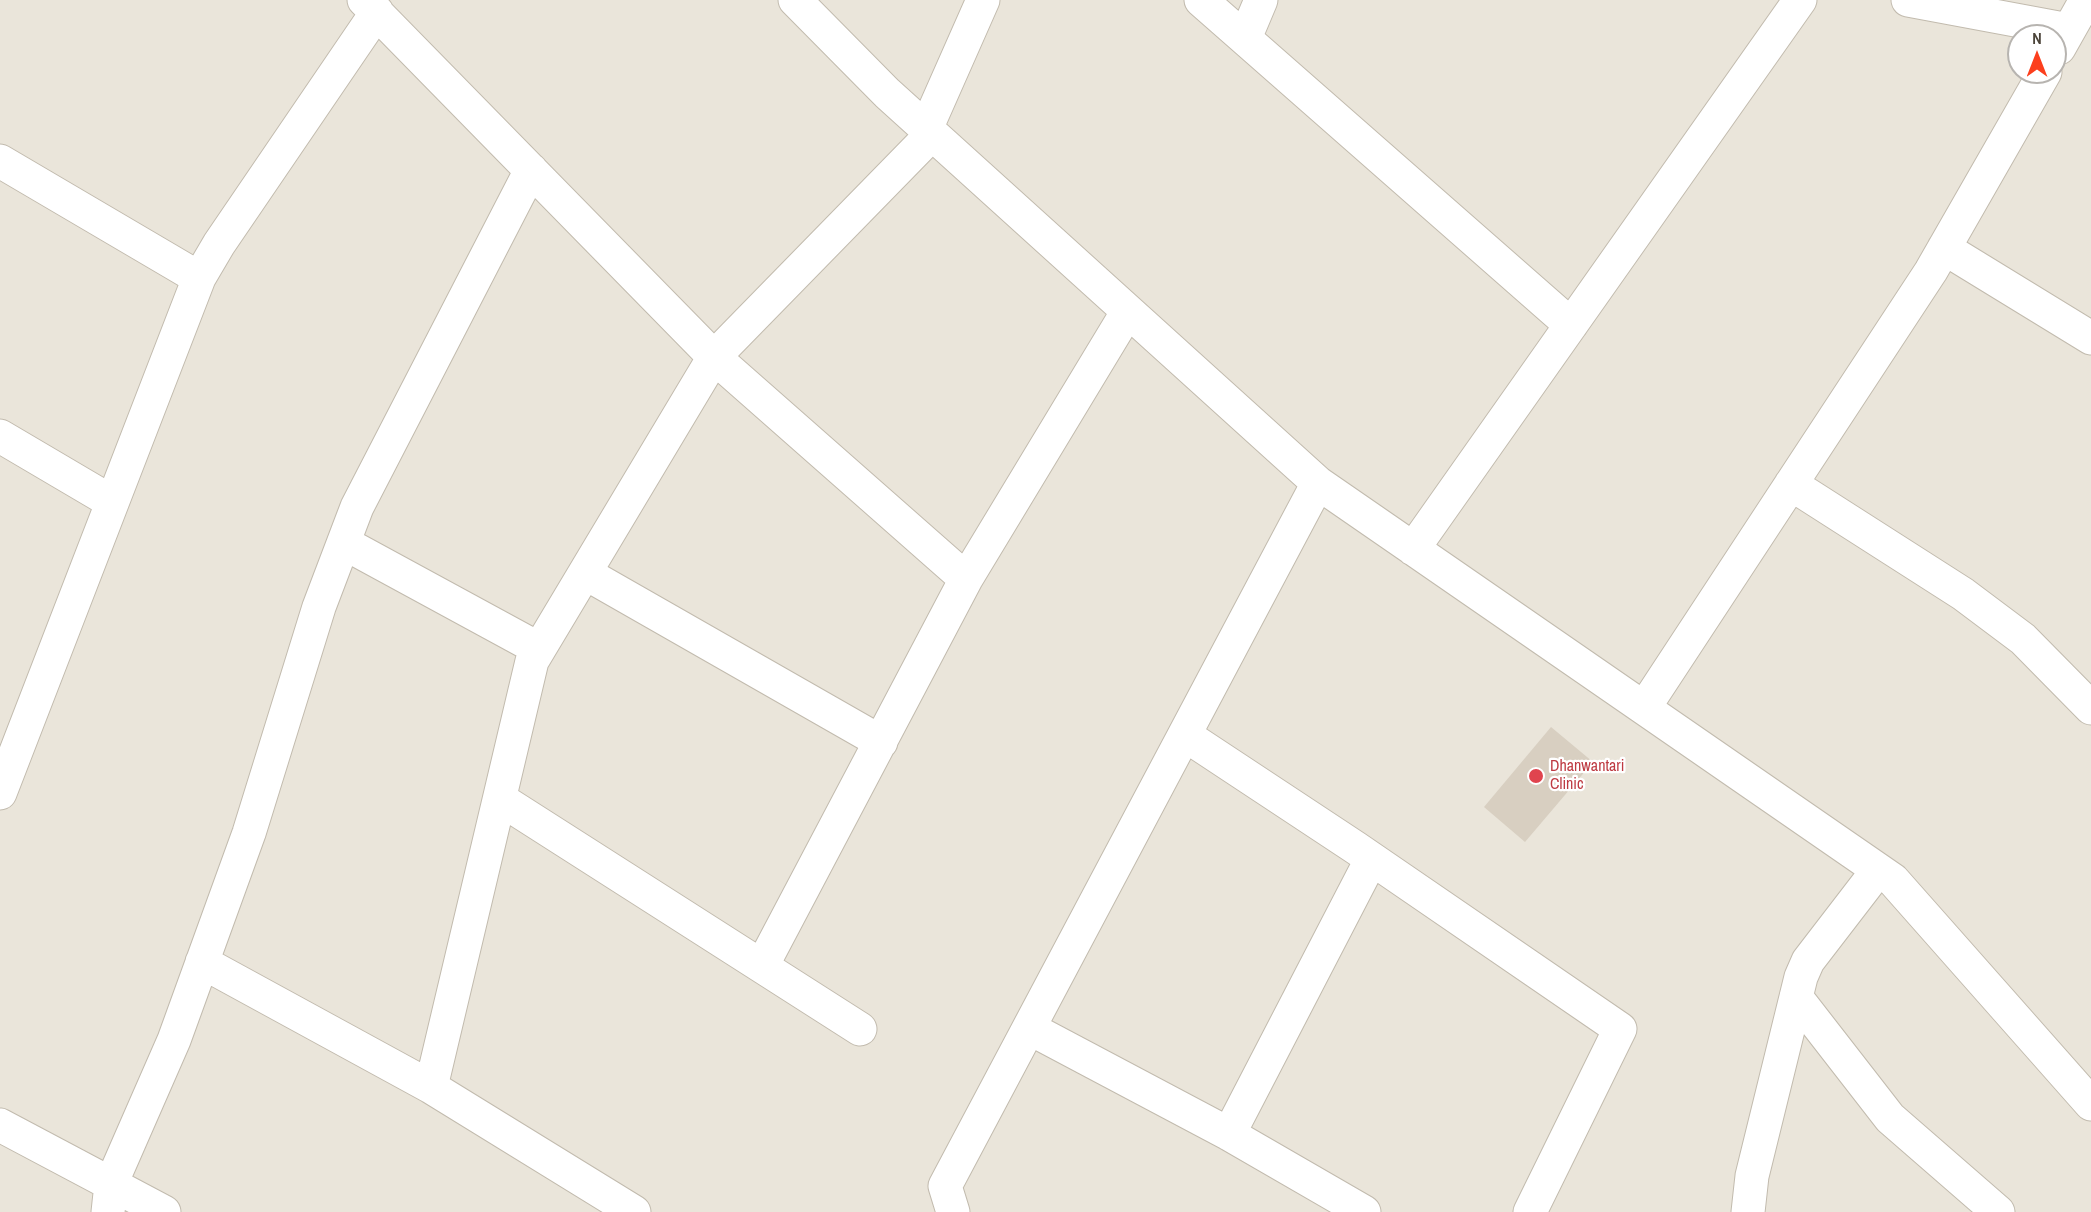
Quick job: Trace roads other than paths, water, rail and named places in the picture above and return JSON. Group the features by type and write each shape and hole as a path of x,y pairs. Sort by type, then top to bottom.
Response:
{"street":[{"path":"795,0 886,93 1318,483 1893,880 2091,1104"},
{"path":"430,1087 532,661 714,357 929,132 983,0"},
{"path":"1201,0 1571,325"},
{"path":"1245,38 1261,0"},
{"path":"1413,549 1800,0"},
{"path":"1908,0 2007,27"},
{"path":"2067,33 2086,0"},
{"path":"0,793 199,278 370,6 714,357 966,579"},
{"path":"1644,708 1944,248 2038,84"},
{"path":"0,160 199,278"},
{"path":"110,1198 174,1040 249,833 319,607 357,507 397,425 531,170"},
{"path":"1944,248 2091,338"},
{"path":"762,966 966,579 1128,311"},
{"path":"0,436 112,502"},
{"path":"953,1212 945,1186 1318,483"},
{"path":"1791,484 1963,594 2023,639 2091,708"},
{"path":"344,543 539,649"},
{"path":"585,573 880,742"},
{"path":"1185,735 1620,1029 1530,1212"},
{"path":"500,799 860,1029"},
{"path":"1229,1134 1371,860"},
{"path":"1748,1212 1752,1176 1796,997 1808,961 1878,870"},
{"path":"202,962 430,1087 634,1212"},
{"path":"1796,997 1890,1118 1998,1212"},
{"path":"1029,1028 1229,1134 1364,1212"},
{"path":"0,1125 110,1198 164,1212"}],"place":[{"name":"Dhanwantari Clinic","path":"1536,776"}]}
